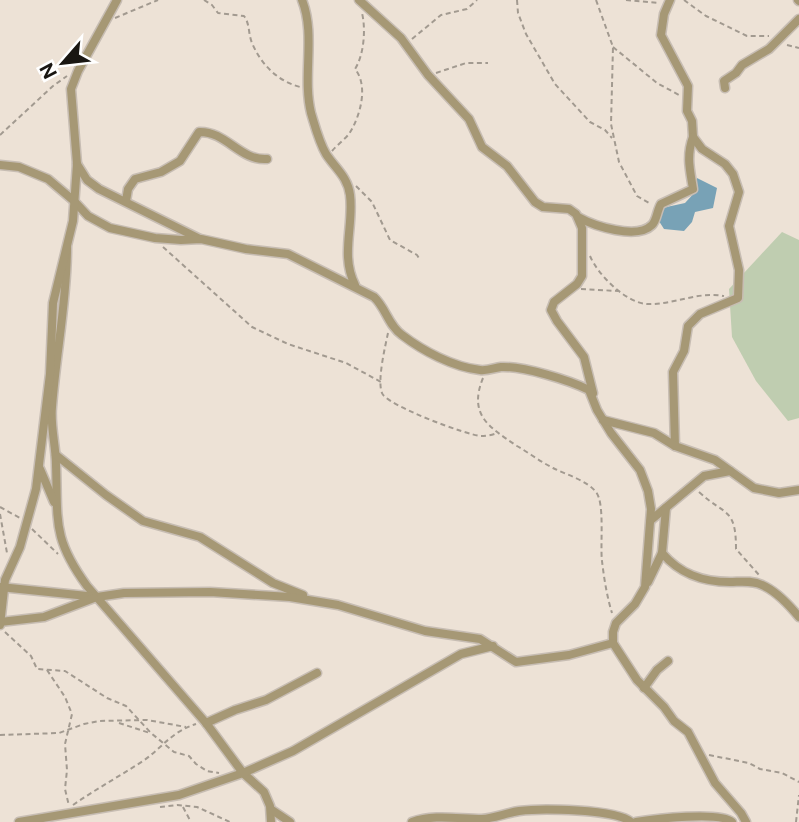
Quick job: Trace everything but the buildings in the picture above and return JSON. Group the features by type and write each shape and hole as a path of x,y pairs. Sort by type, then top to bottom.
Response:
{"street":[{"path":"117,0 71,89 77,164 74,221 53,303 51,359 39,468 20,547 1,587 0,625 44,617 97,597 124,593 210,592 260,594 338,605 425,631 480,639 516,662 569,655 613,643"},
{"path":"302,0 308,22 308,88 312,113 327,155 344,177 351,199 347,260 355,285"},
{"path":"360,1 407,46 428,75 469,119 482,147 507,166 535,202 543,207 569,209 591,224 630,232 653,224 659,207 693,189 688,156 693,137 687,103 688,86 661,34 664,14 670,0"},
{"path":"725,89 723,82 736,73 741,65 769,49 799,19"},
{"path":"126,201 128,189 135,179 161,172 180,161 199,132 218,135 252,157 267,159"},
{"path":"675,446 673,372 684,351 688,326 700,314 735,301 739,290 739,270 729,226 739,192 733,174 725,164 702,149 693,137"},
{"path":"77,164 92,185 201,239 239,248 288,254 355,285 380,303 398,333 425,350 459,365 485,371 501,367 524,369 586,389 593,397"},
{"path":"0,165 12,165 48,179 88,216 117,230 155,238 201,239"},
{"path":"578,217 582,228 582,276 572,289 554,302 551,310 556,321 584,357 597,410 640,470 648,491 651,520 645,587"},
{"path":"67,247 63,321 51,407 56,455 57,526 71,562 97,597 206,723 243,773 264,792 271,810 271,822"},
{"path":"603,420 654,433 675,446 715,460 754,488 779,493 799,490"},
{"path":"56,455 143,521 200,537 274,583 316,601"},
{"path":"39,468 55,505"},
{"path":"651,520 692,485 712,473 730,471"},
{"path":"666,508 662,553 635,604 616,623 613,643 644,688 674,721 688,732 715,783 746,822"},
{"path":"662,553 682,571 697,578 764,585 798,614"},
{"path":"1,587 97,597"},
{"path":"19,822 178,795 243,773 293,751 461,654 493,646"},
{"path":"644,688 657,670 668,661"},
{"path":"206,723 235,709 266,700 317,673"},
{"path":"271,810 290,822"},
{"path":"412,822 429,818 485,818 518,811 598,811 633,822 663,818 723,817 732,822"},
{"path":"549,811 549,822"}],"path":[{"path":"105,23 158,0"},
{"path":"204,0 218,13 244,16 253,44 263,62 282,80 308,88"},
{"path":"407,46 425,26 441,15 467,9 477,0"},
{"path":"517,0 518,13 526,34 555,84 590,122 605,130 613,139"},
{"path":"596,0 613,47 614,87 611,115 619,162 635,194 659,207"},
{"path":"626,0 655,4 670,0"},
{"path":"684,0 706,16 747,36 765,36 799,48"},
{"path":"327,155 349,133 361,104 360,76 355,69 364,29 360,1"},
{"path":"613,47 657,83 682,97 687,103"},
{"path":"428,75 466,63 488,63"},
{"path":"0,135 58,81 78,71"},
{"path":"344,177 368,197 390,240 421,260"},
{"path":"582,235 600,273 619,291 645,304 713,294 735,301"},
{"path":"155,238 252,327 271,338 346,363 381,382"},
{"path":"572,289 619,291"},
{"path":"390,322 380,389 386,400 407,411 479,436 498,433"},
{"path":"485,371 478,388 477,402 488,426 542,462 597,492 602,562 608,602 616,623"},
{"path":"692,485 730,514 737,533 736,549 757,570 764,585"},
{"path":"0,507 27,522 50,547 71,562"},
{"path":"0,514 9,568"},
{"path":"0,625 31,656 37,668 65,671 107,698 126,706 151,733 176,754 189,756 207,771 234,776"},
{"path":"46,670 64,695 72,712 65,746 65,789 69,807 144,760 186,727"},
{"path":"0,735 49,734 93,722 140,720 186,727 206,723"},
{"path":"117,722 151,733"},
{"path":"698,752 782,773 799,782"},
{"path":"796,822 799,795"},
{"path":"183,806 191,822"},
{"path":"158,807 197,807 230,822"}],"green space":[{"path":"782,232 799,240 799,418 788,421 756,381 732,337 729,289"}],"water":[{"path":"697,178 717,188 713,208 695,212 692,222 684,231 664,229 657,218 662,208 685,203 697,190"}]}
